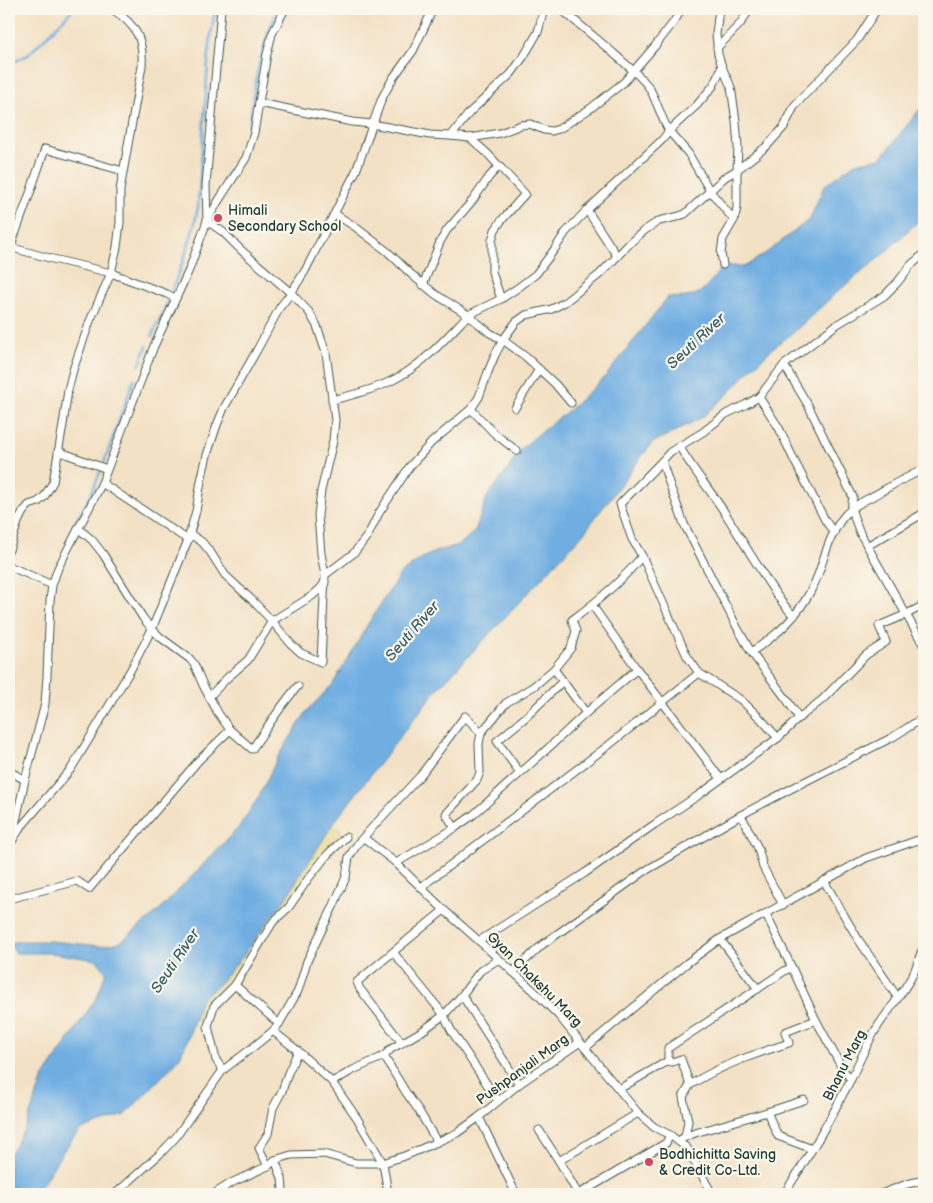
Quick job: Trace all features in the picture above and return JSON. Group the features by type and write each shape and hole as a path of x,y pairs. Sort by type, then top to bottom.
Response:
{"street":[{"path":"9,550 23,512 44,497 53,482 73,370 90,321 111,272 117,247 120,223 120,190 143,53 139,37 133,26 125,17 112,9"},
{"path":"207,221 206,185 221,9"},
{"path":"9,846 45,704 52,585 58,568 102,483 154,346 189,270 207,221 246,158 254,133 272,34 285,9"},
{"path":"9,846 25,822 71,769 130,671 152,629 189,537 207,455 224,408 280,307 306,271 356,171 382,98 393,78 413,51 433,9"},
{"path":"450,136 470,112 511,74 538,32 544,9"},
{"path":"562,9 647,85 669,131 688,153 710,190 734,220"},
{"path":"259,104 430,135 470,138 500,133 521,125 530,124 552,131 559,129 624,82 673,23 682,9"},
{"path":"719,9 716,34 717,48 722,67 731,87 738,147 737,208 734,220 723,239 721,253 724,265"},
{"path":"717,48 740,24 750,9"},
{"path":"209,697 248,660 272,621 312,596 320,589 325,578 354,553 368,535 379,513 410,466 432,442 471,410 479,397 503,340 516,322 526,315 552,310 565,302 600,274 632,241 652,225 659,220 684,214 725,177 767,146 784,127 795,105 857,40 876,9"},
{"path":"332,400 391,382 409,371 468,315 501,299 536,274 566,232 697,105 713,86 722,67"},
{"path":"470,138 487,153 525,194 501,221 495,230 492,240 492,272 501,299"},
{"path":"123,171 45,149 30,196 10,248 111,272 175,298"},
{"path":"423,285 440,242 447,230 499,166"},
{"path":"588,210 617,256"},
{"path":"335,214 388,252 435,294 468,315 526,357 555,384 571,403"},
{"path":"102,483 189,537 202,542 225,575 252,600 291,644 301,652 321,662 325,578 318,515 321,491 333,441 335,420 326,353 317,326 309,312 291,293 207,221"},
{"path":"778,738 741,700 699,673 687,656 642,556 632,539 620,504 670,452 703,432 726,414 745,406 759,397 784,365 836,325 884,296 897,284 911,265 924,254"},
{"path":"784,365 808,405 840,471 852,498 851,509 867,546 924,646"},
{"path":"515,408 539,369"},
{"path":"759,397 778,428 825,520 834,533"},
{"path":"471,410 495,434 517,451"},
{"path":"679,446 784,606 794,616"},
{"path":"58,451 107,469"},
{"path":"662,461 684,524 738,629 751,652 799,718"},
{"path":"751,652 775,636 794,616 811,590 834,533 844,516 851,509 895,483 924,469"},
{"path":"867,546 924,513"},
{"path":"78,528 92,540 103,554 143,618 152,629 194,664 209,697 230,730 252,749 298,686"},
{"path":"455,828 446,814 478,780 481,733 506,704 534,686 554,669 570,648 576,631 572,620 629,572 642,556"},
{"path":"9,566 52,585"},
{"path":"592,605 637,669 721,779"},
{"path":"479,940 585,872 778,738 799,718 824,699 866,655 886,642 879,626 924,605"},
{"path":"554,669 586,713"},
{"path":"396,863 455,828 473,815 637,669"},
{"path":"421,887 610,745 699,673"},
{"path":"520,772 497,741 527,716 563,681"},
{"path":"116,1194 149,1165 176,1136 223,1070 273,1031 279,1024 298,990 307,961 334,907 346,877 349,857 358,843 420,776 465,716 481,733"},
{"path":"513,972 542,945 645,872 741,815 893,737 924,717"},
{"path":"9,899 77,881 89,889 198,761 230,730"},
{"path":"9,771 25,780"},
{"path":"741,815 758,848 763,867 782,905"},
{"path":"223,1070 216,1060 208,1026 214,1006 235,985 273,922 289,907 328,854 346,837"},
{"name":"Gyan Chakshu Marg","path":"364,838 396,863 558,1015 638,1113 654,1127 670,1135 687,1148 712,1194"},
{"name":"Pushpanjali Marg","path":"275,1160 291,1155 324,1154 356,1164 383,1163 457,1133 519,1084 551,1062 583,1045 720,939 866,858 924,838"},
{"path":"824,881 858,939 898,998"},
{"path":"402,1043 360,989 357,982 444,910"},
{"path":"766,914 816,1020 843,1070 851,1079"},
{"path":"720,939 758,989"},
{"path":"393,952 444,1015 451,1030 498,1101"},
{"name":"Bhanu Marg","path":"784,1194 801,1169 872,1037 914,972 923,953"},
{"path":"332,1082 384,1056 391,1049 422,1031 444,1015 480,971 499,959"},
{"path":"668,1061 668,1048 786,970 792,968"},
{"path":"235,985 279,1024"},
{"path":"462,995 519,1084"},
{"path":"685,1137 688,1121 684,1097 690,1084 749,1056 789,1043 785,1032 816,1020"},
{"path":"273,1031 332,1082 357,1118 383,1163 388,1194"},
{"path":"268,1166 259,1148 268,1134 273,1108 298,1051"},
{"path":"384,1056 437,1142"},
{"path":"618,1089 668,1061 672,1062 681,1059 690,1084"},
{"path":"678,1141 685,1137 804,1100"},
{"path":"768,1112 778,1136 812,1149"},
{"path":"559,1161 638,1113"},
{"path":"479,1117 516,1194"},
{"path":"539,1130 578,1194 666,1142 670,1135"},
{"path":"214,1194 231,1183 268,1166 275,1160 282,1178 283,1190 279,1194"},
{"path":"881,1194 924,1180"}],"sand":[{"path":"333,824 346,837 273,922 235,985 214,1006 194,1020 201,999 219,984 287,896"}],"water":[{"name":"Seuti River","path":"924,104 924,216 793,333 774,347 728,394 701,418 652,443 583,534 434,693 359,790 333,824 287,896 243,956 219,984 201,999 188,1039 179,1059 125,1115 80,1130 64,1150 36,1194 9,1194 9,1156 25,1128 43,1078 97,997 106,972 97,960 51,953 16,953 11,947 12,943 17,941 50,941 101,946 120,942 153,916 239,827 258,798 277,759 307,711 333,684 374,614 401,573 422,558 437,551 459,545 475,531 487,497 519,451 569,410 605,377 668,297 695,295 711,281 723,265 744,267 766,253 810,219 824,186 855,163 881,158"}],"waterway":[{"path":"9,64 28,55 73,9"},
{"path":"172,290 187,249 198,207 208,62 215,9"},
{"path":"248,133 257,72 268,32 275,16"},
{"path":"223,179 235,167 244,148"},
{"path":"152,336 169,299"},
{"path":"139,366 147,346"},
{"path":"104,463 134,379"},
{"path":"75,522 89,499 101,470"}],"place":[{"name":"Himali Secondary School","path":"218,218"},
{"name":"Bodhichitta Saving & Credit Co-Ltd.","path":"649,1162"}]}
